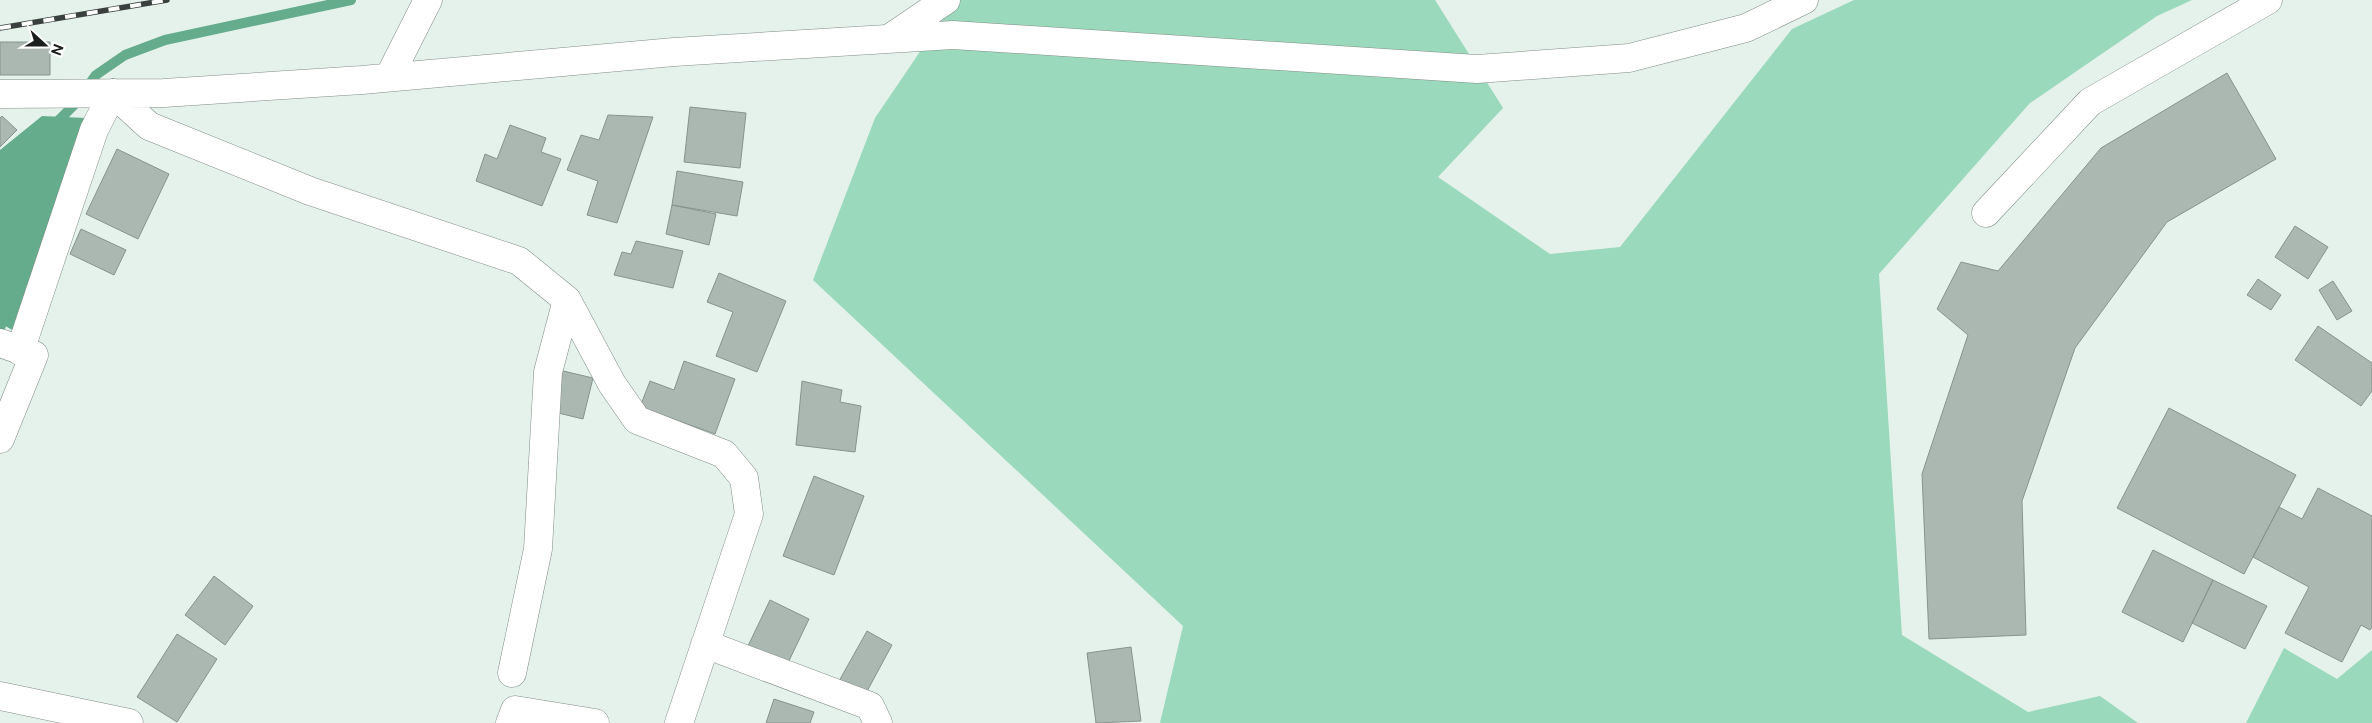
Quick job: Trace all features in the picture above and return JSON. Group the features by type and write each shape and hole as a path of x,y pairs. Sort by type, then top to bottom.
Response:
{"street":[{"path":"389,77 428,0"},
{"path":"890,38 946,0"},
{"path":"0,94 164,93 389,77 674,52 953,35 1477,69 1629,58 1746,28 1804,0"},
{"path":"1986,214 2090,102 2268,0"},
{"path":"108,93 149,126 310,191 519,262 567,300 612,384 637,420 724,454 744,478 749,514 679,723"},
{"path":"0,439 34,355 9,346 108,93"},
{"path":"512,673 538,549 548,372 567,300"},
{"path":"705,644 870,706 878,723"},
{"path":"0,696 129,723"},
{"path":"510,723 515,710 595,723"}],"shaded area":[{"path":"955,0 1435,0 1503,108 1438,177 1550,254 1620,247 1792,29 1854,0 2192,0 2157,16 2030,103 1879,274 1902,635 2028,712 2100,696 2138,723 1160,723 1183,626 813,280 875,118"},
{"path":"42,116 86,118 14,331 0,323 0,150"},
{"path":"2284,648 2337,679 2372,650 2372,723 2246,723"}],"building":[{"path":"0,42 50,42 50,75 0,75"},
{"path":"2227,73 2276,159 2167,222 2075,348 2022,501 2026,635 1929,639 1922,474 1968,335 1937,309 1961,262 1998,271 2101,148"},
{"path":"690,107 746,113 740,168 684,162"},
{"path":"608,115 653,117 617,223 587,215 598,181 567,170 581,135 599,140"},
{"path":"2,116 17,130 0,147 0,118"},
{"path":"510,125 546,138 541,152 561,159 542,206 476,181 485,154 497,159"},
{"path":"117,149 169,174 138,239 86,214"},
{"path":"677,171 743,182 737,216 672,205"},
{"path":"672,205 716,214 709,245 666,234"},
{"path":"2295,226 2328,247 2308,279 2275,257"},
{"path":"81,229 126,250 114,275 70,254"},
{"path":"636,241 683,251 673,288 614,275 622,252 631,254"},
{"path":"719,273 786,301 757,372 716,356 733,312 707,302"},
{"path":"2258,279 2281,295 2271,310 2247,295"},
{"path":"2333,281 2352,311 2337,320 2319,290"},
{"path":"2318,326 2372,363 2372,391 2361,406 2295,360"},
{"path":"684,361 735,379 715,434 640,407 650,381 674,390"},
{"path":"559,370 593,378 583,419 550,411"},
{"path":"802,381 842,390 840,402 861,406 855,452 796,445"},
{"path":"2169,408 2296,475 2244,574 2117,508"},
{"path":"814,476 864,496 834,575 783,556"},
{"path":"2318,488 2372,516 2372,627 2370,630 2361,625 2342,662 2285,633 2309,587 2253,557 2279,507 2302,519"},
{"path":"2153,550 2213,580 2183,642 2122,612"},
{"path":"214,576 253,606 225,645 185,615"},
{"path":"2213,580 2267,606 2245,649 2192,623"},
{"path":"770,600 809,619 786,667 747,648"},
{"path":"867,631 892,645 865,695 839,681"},
{"path":"177,634 217,659 177,722 137,697"},
{"path":"1131,647 1141,721 1096,723 1087,653"},
{"path":"774,699 814,712 810,723 766,723"}],"waterway":[{"path":"52,127 76,103 96,75 125,55 165,40 351,0"},
{"path":"0,328 6,312"}],"railway":[{"path":"0,28 167,0"}]}
